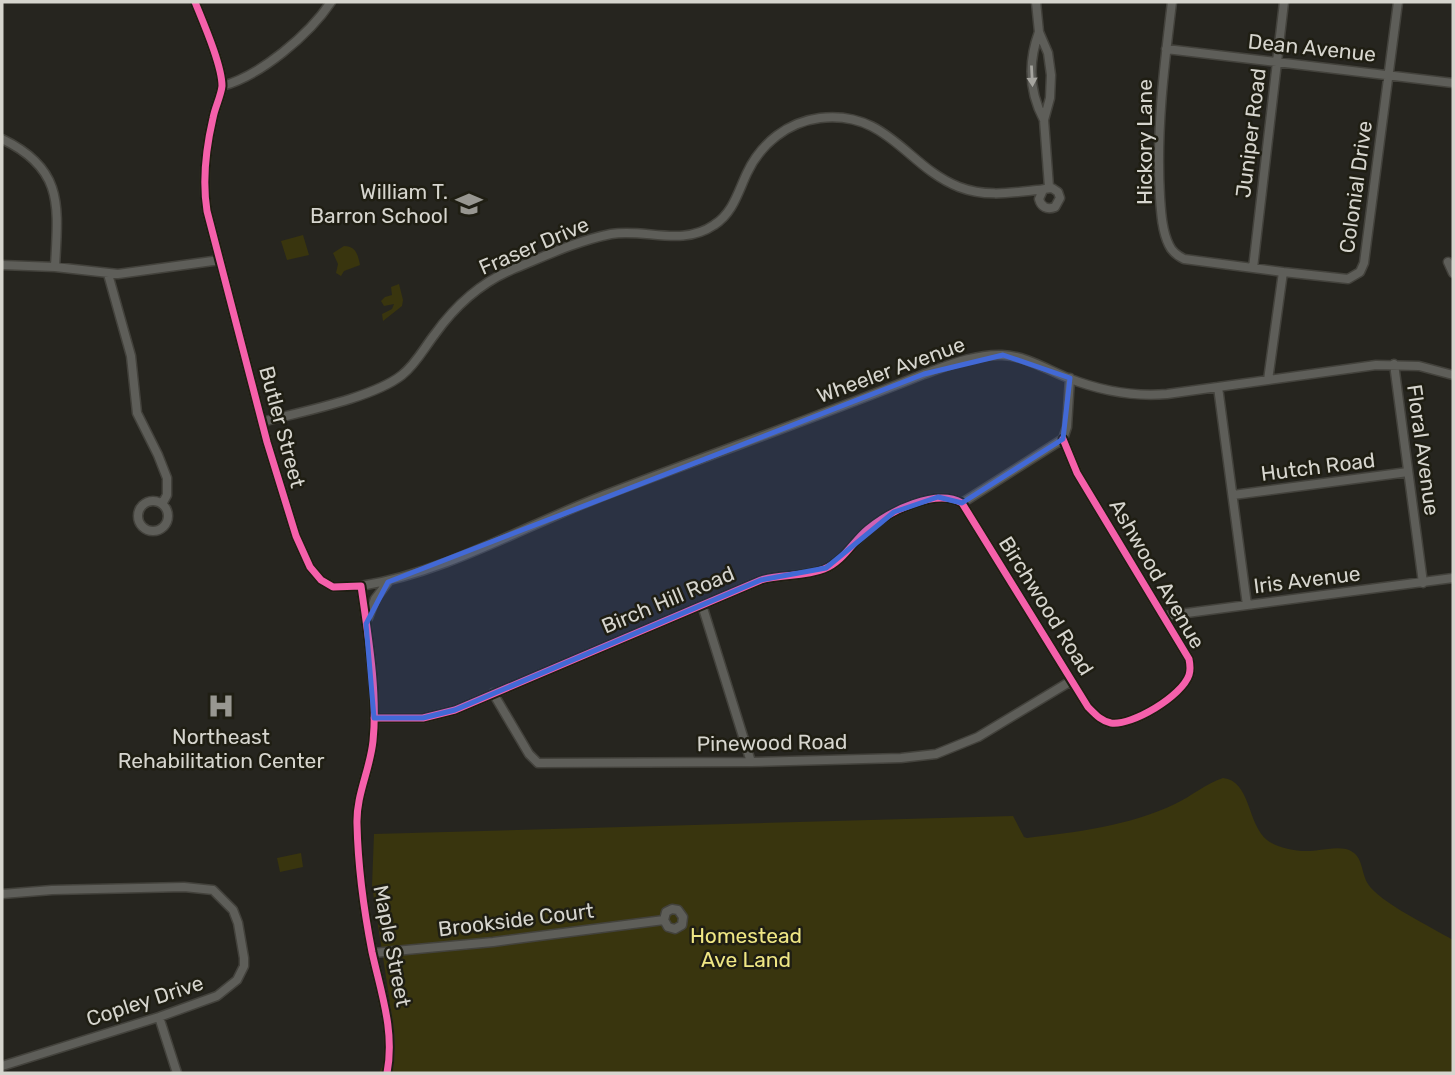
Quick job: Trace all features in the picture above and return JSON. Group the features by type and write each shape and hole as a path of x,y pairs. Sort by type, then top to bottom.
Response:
{"street":[{"path":"195,2 222,86 236,82 274,57 310,28 331,2"},
{"path":"1036,2 1039,32 1048,53 1051,75 1050,98 1044,120"},
{"name":"Hickory Lane","path":"1172,2 1161,87 1158,142 1161,209 1167,241 1174,252 1184,259 1283,272"},
{"name":"Juniper Road","path":"1253,268 1284,2"},
{"name":"Colonial Drive","path":"1283,272 1349,279 1363,268 1398,2"},
{"path":"1039,32 1032,54 1031,76 1035,99 1044,120"},
{"name":"Dean Avenue","path":"1166,49 1453,83"},
{"name":"Butler Street","path":"222,86 211,125 205,186 208,211 262,422 288,514 310,567 327,585 361,586"},
{"name":"Fraser Drive","path":"262,422 373,391 389,384 414,364 444,322 466,298 479,287 508,272 600,236 617,233 682,237 706,230 720,221 731,208 752,163 768,143 786,129 809,120 841,118 873,127 950,183 990,194 1046,189 1044,120"},
{"path":"2,139 29,154 49,179 56,203 55,267"},
{"path":"2,265 55,267 108,274 135,273 220,260"},
{"path":"1448,262 1453,274"},
{"path":"1268,380 1283,272"},
{"path":"108,274 133,365 137,413 167,478 167,495 162,504"},
{"name":"Wheeler Avenue","path":"361,586 412,575 518,534 604,495 963,361 987,356 1012,356 1028,360 1070,379 1110,392 1135,395 1219,387 1360,366 1419,366 1453,376"},
{"name":"Floral Avenue","path":"1394,364 1423,583"},
{"path":"962,503 1063,439 1067,427 1070,379"},
{"path":"1219,387 1247,605"},
{"name":"Ashwood Avenue","path":"1063,439 1077,473 1164,616 1191,666 1185,682 1165,702 1123,723 1105,722"},
{"name":"Hutch Road","path":"1233,495 1408,472"},
{"name":"Birch Hill Road","path":"374,718 431,717 455,710 771,577 810,573 826,568 840,559 868,528 894,512 945,496 962,503"},
{"name":"Birchwood Road","path":"962,503 1071,681 1088,707 1105,722"},
{"name":"Iris Avenue","path":"1164,616 1453,578"},
{"path":"366,624 375,599 388,582"},
{"path":"361,586 374,718"},
{"path":"702,605 751,762"},
{"name":"Pinewood Road","path":"493,693 529,754 538,763 751,762 901,758 936,754 978,737 1071,681"},
{"name":"Maple Street","path":"374,718 371,754 358,802 356,826 373,953 389,1026 387,1073"},
{"name":"Copley Drive","path":"2,894 184,887 214,890 233,910 244,958 240,974 231,987 217,996 2,1066"},
{"name":"Brookside Court","path":"373,953 492,942 664,920"},
{"path":"159,1017 177,1073"}],"highlighted area":[{"path":"1003,355 1070,378 1063,439 962,503 938,497 894,512 826,568 761,580 455,710 423,718 374,718 366,624 388,582 924,374"}],"green space":[{"path":"303,235 309,255 287,260 281,241"},
{"path":"344,246 354,249 360,265 344,271 341,276 336,273 338,264 333,253"},
{"path":"399,284 402,306 383,321 382,314 392,309 394,304 384,306 381,301 392,295 391,287"},
{"name":"Homestead Ave Land","path":"1223,778 1239,787 1256,824 1267,840 1292,850 1339,848 1352,851 1359,859 1368,884 1383,899 1453,940 1453,1073 379,1073 383,1065 390,1003 372,886 374,834 1013,816 1027,838 1140,818 1175,804"},
{"path":"301,853 303,867 280,872 277,858"}],"cycle path":[{"path":"195,2 216,55 222,86 207,152 207,211 267,442 296,536 310,567 321,580 333,587 361,586 372,664 374,722 371,752 357,813 358,840 366,921 388,1027 387,1073"},
{"path":"374,718 423,718 455,710 761,580 824,569 843,556 868,529 888,515 914,504 939,498 962,503 1088,707 1107,722 1131,720 1155,708 1177,692 1189,675 1189,659 1077,473 1063,439"}],"place":[{"name":"William T. Barron School","path":"469,204"},
{"name":"Northeast Rehabilitation Center","path":"221,706"}]}
